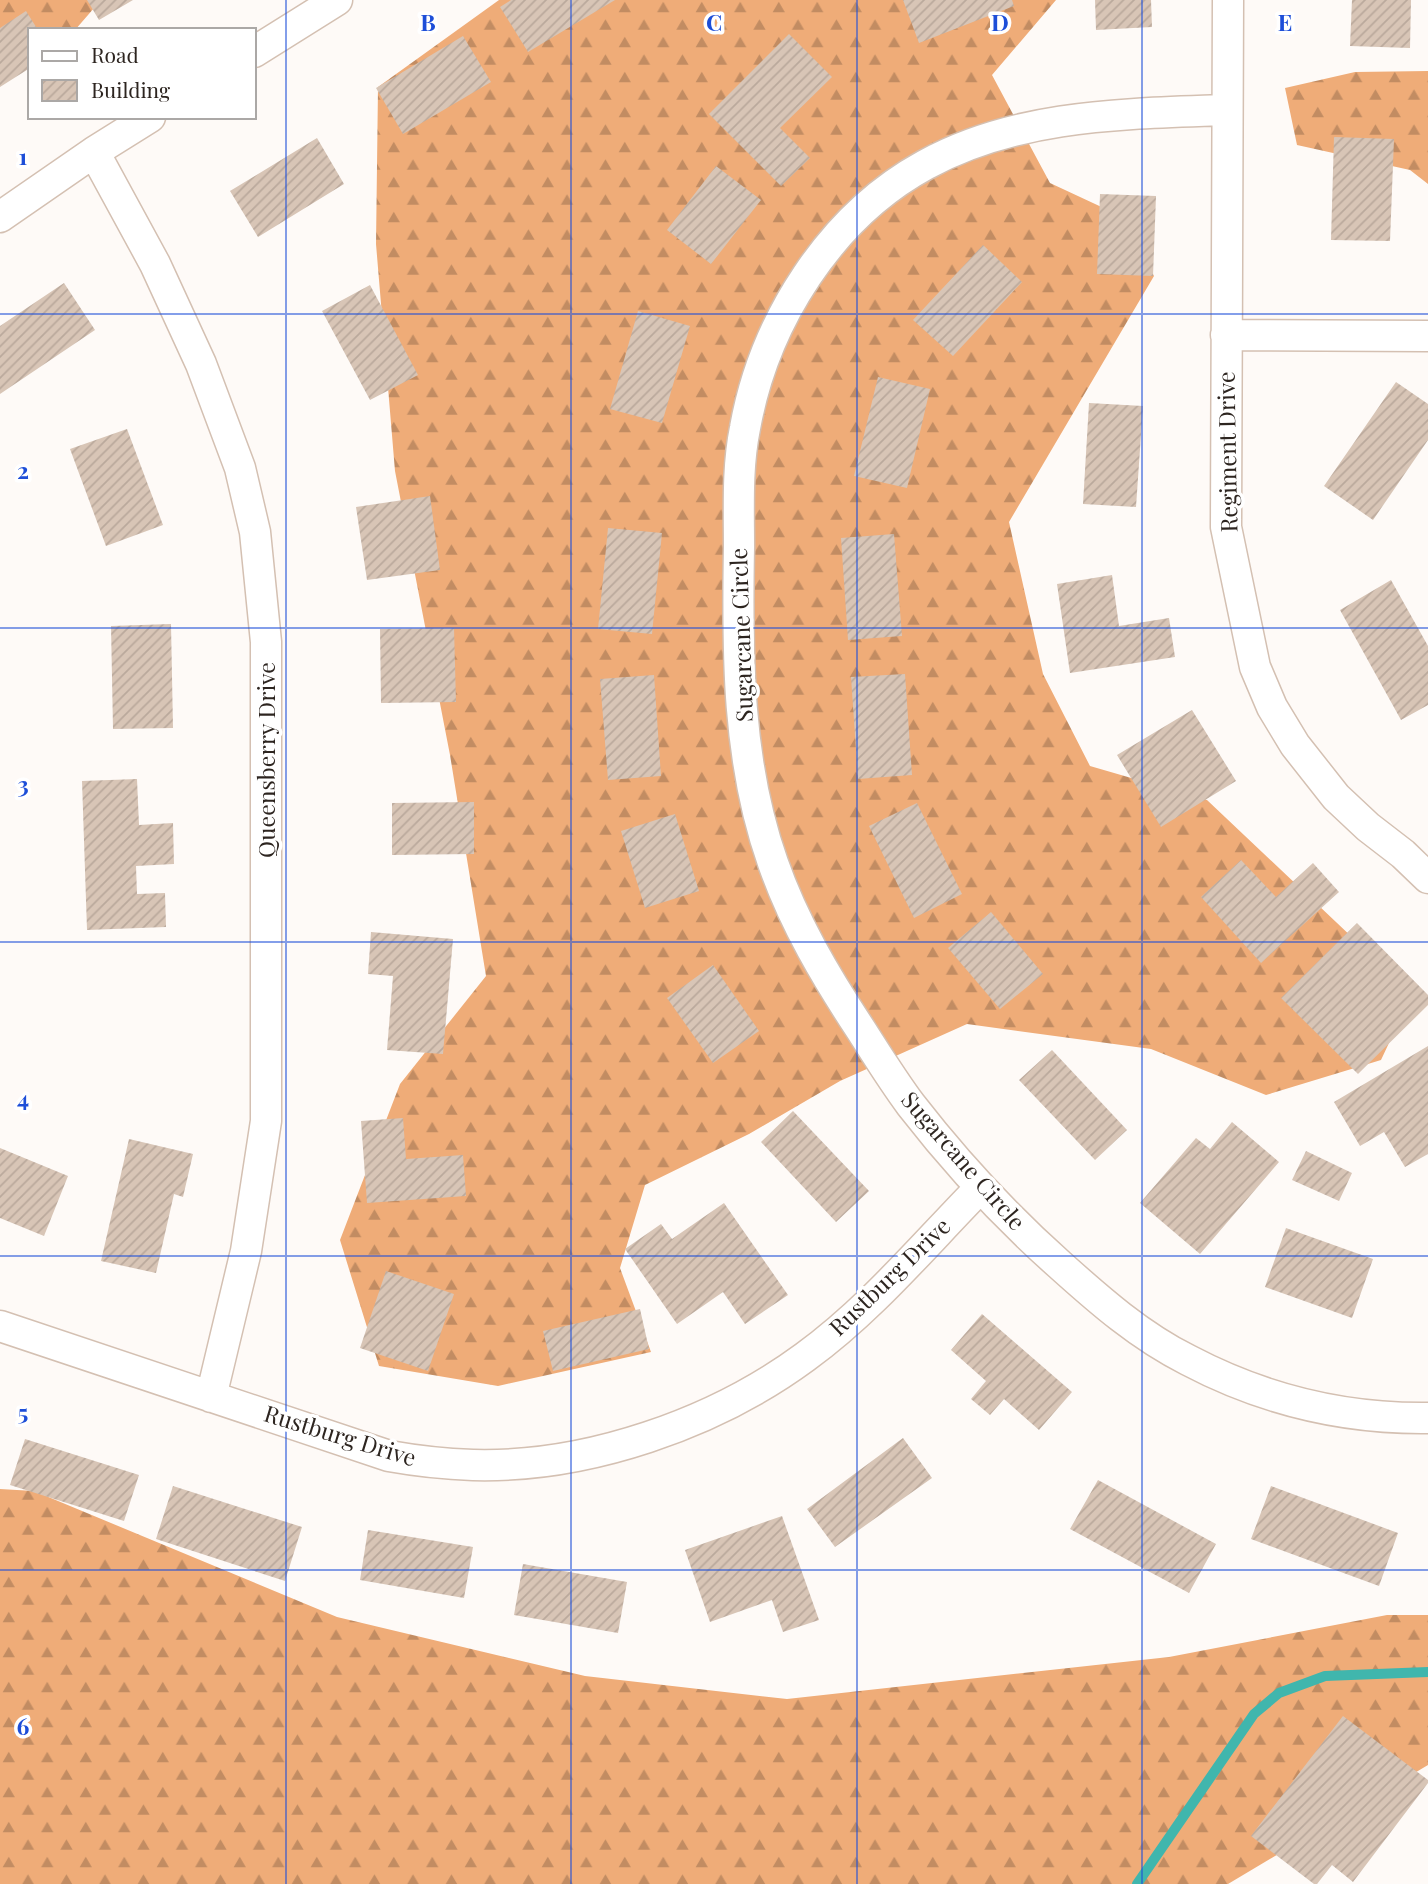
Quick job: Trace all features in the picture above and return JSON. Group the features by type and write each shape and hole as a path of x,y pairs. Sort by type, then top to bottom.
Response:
{"street":[{"path":"256,51 337,0"},
{"name":"Regiment Drive","path":"1228,0 1226,527 1255,667 1272,707 1295,746 1336,797 1428,878"},
{"name":"Sugarcane Circle","path":"1227,110 1136,113 1070,120 1006,132 964,146 924,165 887,190 839,235 811,269 787,306 768,346 754,387 744,431 739,475 737,643 741,709 754,797 772,860 796,921 827,979 909,1102 980,1188 1015,1225 1097,1298 1150,1338 1188,1361 1248,1388 1290,1401 1333,1411 1399,1418 1428,1418"},
{"path":"0,217 147,119"},
{"name":"Queensberry Drive","path":"94,152 155,264 201,364 240,468 255,532 266,642 266,1121 246,1251 211,1397"},
{"path":"1226,335 1428,337"},
{"name":"Rustburg Drive","path":"0,1326 389,1456 432,1463 476,1465 542,1461 607,1449 670,1429 711,1412 769,1381 806,1357 857,1314 980,1188"}],"green space":[{"path":"0,0 101,0 77,28 28,28 28,33 0,76"},
{"path":"499,0 1056,0 992,75 1050,183 1123,217 1154,276 1009,522 1043,674 1090,766 1207,800 1412,994 1381,1060 1266,1095 1151,1049 967,1024 840,1081 749,1134 645,1185 620,1268 651,1352 498,1386 379,1366 340,1240 400,1084 486,976 450,755 395,471 376,244 378,87"},
{"path":"1428,71 1428,184 1410,170 1297,145 1285,88 1355,72"},
{"path":"0,1489 34,1491 337,1617 585,1676 787,1699 1169,1657 1387,1615 1428,1615 1428,1765 1228,1884 0,1884"}],"building":[{"path":"87,0 133,0 99,20"},
{"path":"511,0 615,0 528,52 500,7"},
{"path":"903,0 1012,0 1014,6 919,43"},
{"path":"1095,0 1151,0 1152,27 1096,30"},
{"path":"1352,0 1411,0 1410,48 1350,46"},
{"path":"26,11 37,28 28,28 28,69 0,87 0,28"},
{"path":"789,34 832,77 780,128 810,158 781,186 709,114"},
{"path":"463,36 491,82 403,134 376,88"},
{"path":"1334,137 1394,139 1390,241 1331,240"},
{"path":"317,138 344,184 258,237 230,191"},
{"path":"716,166 761,200 711,264 667,230"},
{"path":"1100,194 1156,196 1153,276 1097,274"},
{"path":"983,245 1022,282 953,356 913,320"},
{"path":"64,283 95,330 0,394 0,326"},
{"path":"370,285 418,375 370,400 322,311"},
{"path":"638,311 690,326 662,423 610,409"},
{"path":"878,377 930,389 907,488 854,476"},
{"path":"1396,382 1428,404 1428,440 1373,520 1324,486"},
{"path":"1089,403 1143,406 1136,507 1083,504"},
{"path":"127,429 163,525 106,546 70,449"},
{"path":"430,496 440,570 367,580 356,507"},
{"path":"608,528 662,533 652,634 598,629"},
{"path":"894,534 902,636 848,640 841,538"},
{"path":"1112,575 1119,626 1169,618 1175,657 1070,673 1057,584"},
{"path":"1391,580 1428,646 1428,705 1401,720 1340,610"},
{"path":"171,624 173,728 113,729 111,626"},
{"path":"454,628 456,702 381,703 380,629"},
{"path":"905,674 912,775 858,779 851,677"},
{"path":"654,675 661,776 608,780 600,679"},
{"path":"1192,710 1236,781 1161,827 1117,755"},
{"path":"137,779 139,825 173,823 174,864 136,866 137,894 165,893 166,927 87,930 82,781"},
{"path":"474,802 474,854 392,855 392,803"},
{"path":"917,803 962,894 914,918 869,826"},
{"path":"675,814 699,891 645,908 621,831"},
{"path":"1241,860 1276,897 1313,863 1339,892 1261,963 1201,897"},
{"path":"991,912 1043,974 1000,1009 948,948"},
{"path":"1357,923 1428,995 1428,1005 1358,1074 1281,998"},
{"path":"371,932 453,939 443,1054 387,1050 393,976 368,974"},
{"path":"713,965 759,1031 713,1063 667,998"},
{"path":"1428,1046 1428,1154 1405,1167 1384,1132 1360,1146 1334,1102"},
{"path":"1052,1050 1127,1130 1095,1160 1019,1080"},
{"path":"793,1111 869,1191 836,1222 761,1142"},
{"path":"403,1118 406,1159 463,1155 466,1196 367,1203 361,1121"},
{"path":"1232,1122 1279,1162 1200,1254 1140,1203 1196,1138 1210,1149"},
{"path":"129,1139 193,1154 183,1197 174,1194 156,1273 101,1261"},
{"path":"0,1148 68,1176 44,1236 0,1218"},
{"path":"1306,1151 1352,1173 1339,1201 1292,1180"},
{"path":"724,1203 788,1295 745,1324 723,1292 677,1324 625,1249 661,1224 672,1239"},
{"path":"1286,1228 1373,1259 1352,1318 1265,1287"},
{"path":"386,1271 454,1294 428,1371 360,1348"},
{"path":"640,1309 649,1349 553,1371 543,1331"},
{"path":"982,1314 1072,1392 1039,1430 1004,1399 990,1415 971,1399 986,1381 951,1350"},
{"path":"903,1438 932,1478 835,1547 807,1509"},
{"path":"25,1439 139,1475 124,1521 10,1485"},
{"path":"1098,1480 1216,1544 1189,1593 1070,1529"},
{"path":"173,1486 302,1527 285,1581 156,1539"},
{"path":"1271,1486 1398,1533 1379,1586 1251,1539"},
{"path":"782,1516 819,1620 783,1632 772,1600 710,1622 685,1550"},
{"path":"368,1530 473,1547 464,1598 360,1580"},
{"path":"523,1564 627,1582 618,1633 514,1615"},
{"path":"1343,1716 1428,1780 1428,1783 1353,1882 1332,1865 1317,1884 1314,1884 1251,1836"}],"waterway":[{"path":"1137,1884 1254,1714 1279,1693 1325,1676 1428,1672"}]}
